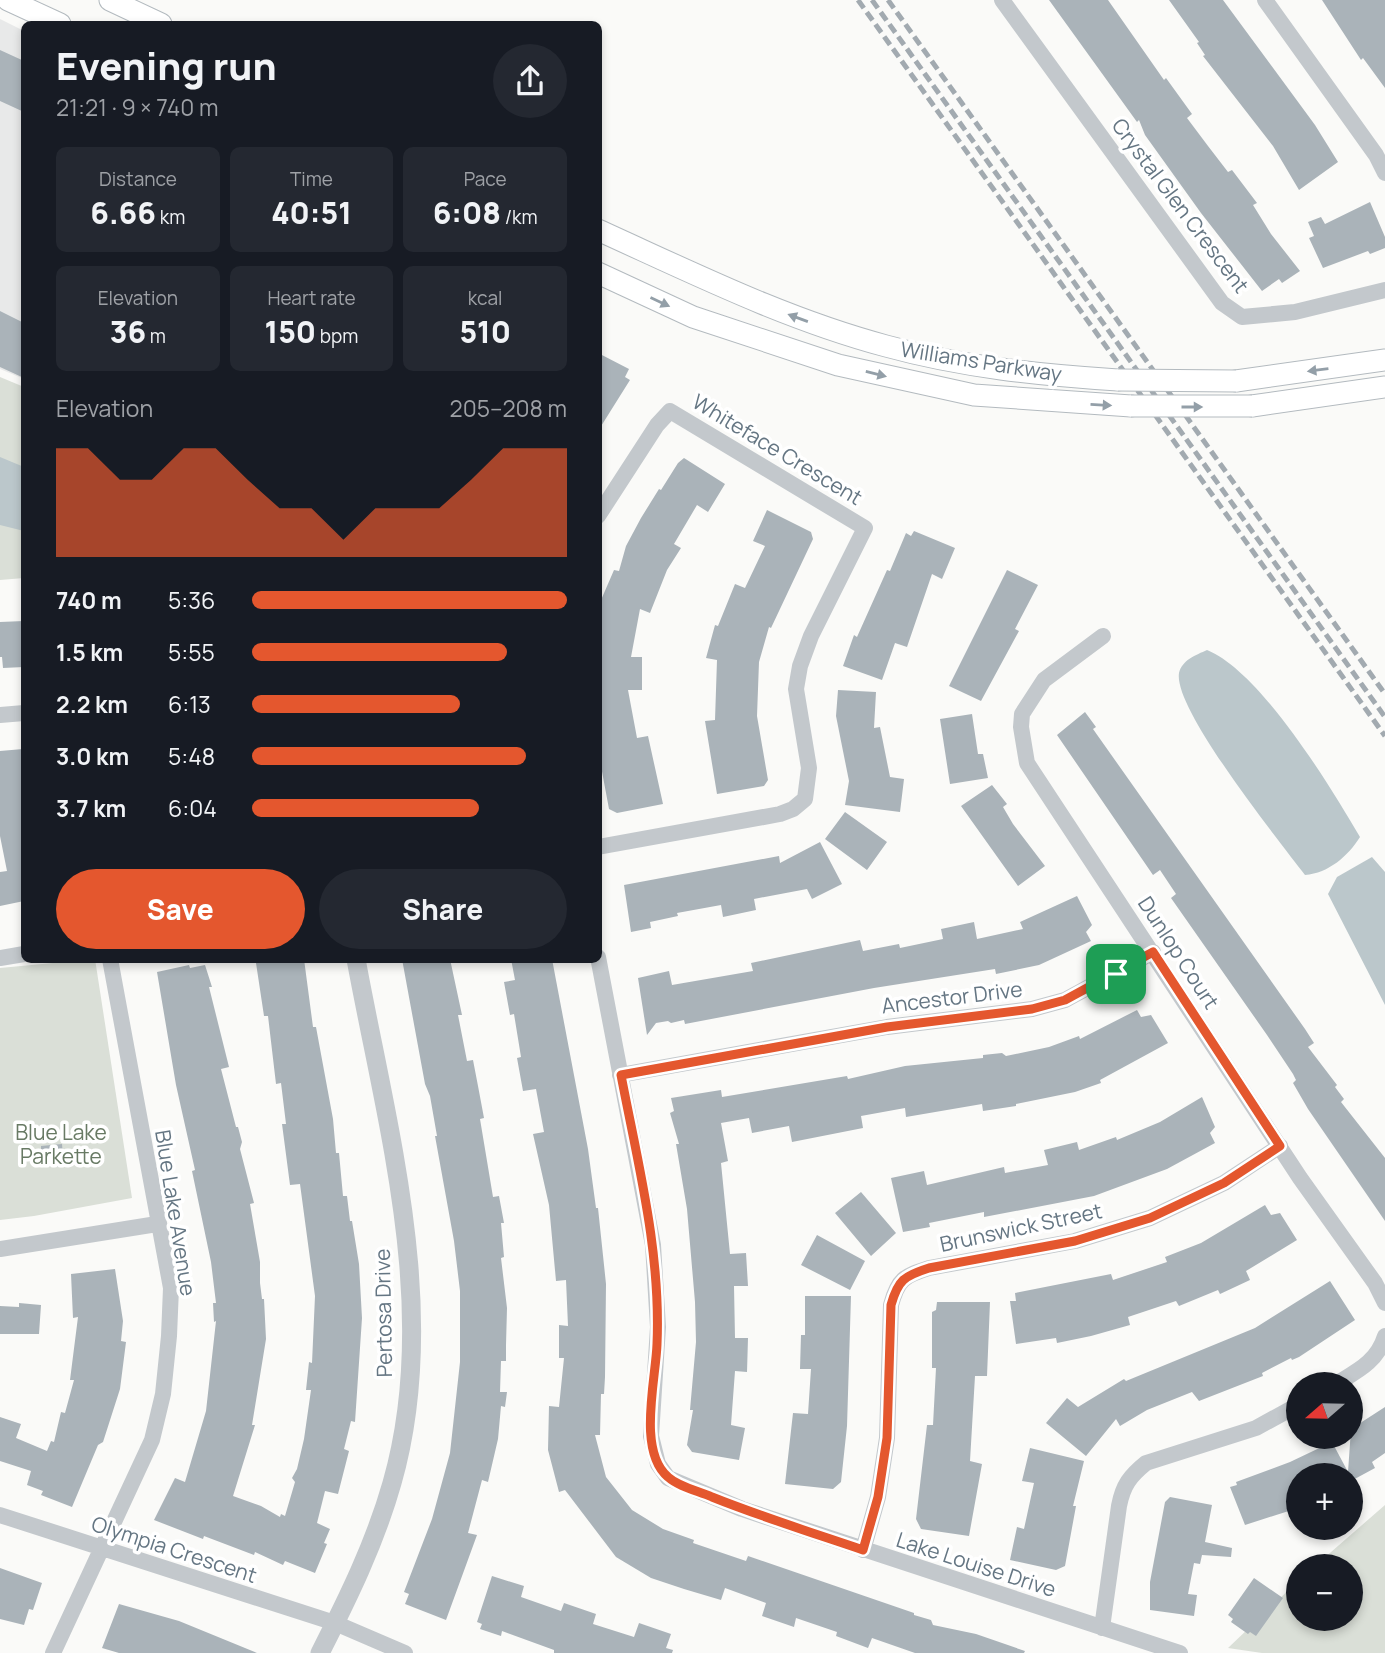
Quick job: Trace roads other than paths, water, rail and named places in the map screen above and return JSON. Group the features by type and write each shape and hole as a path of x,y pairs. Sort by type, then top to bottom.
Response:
{"main road":[{"path":"9,0 54,21"},
{"path":"110,0 155,21"},
{"name":"Williams Parkway","path":"602,232 751,300 817,325 887,346 1035,374 1118,380 1236,381 1385,360"},
{"name":"Williams Parkway","path":"602,275 693,317 779,347 850,368 974,395 1131,406 1252,406 1385,387"}],"street":[{"name":"Crystal Glen Crescent","path":"1002,0 1222,303 1242,317 1295,312 1385,290"},
{"path":"1265,0 1376,155 1385,173"},
{"name":"Whiteface Crescent","path":"602,510 657,425 670,411 865,528 811,636 800,666 796,689 809,768 805,799 793,809 780,814 602,846"},
{"name":"Dunlop Court","path":"1102,636 1044,680 1022,714 1024,752 1035,776 1280,1146 1375,1283 1385,1303"},
{"path":"0,715 21,713"},
{"name":"Ancestor Drive","path":"621,1075 887,1027 1032,1009 1065,1000 1153,952"},
{"path":"0,958 21,954"},
{"name":"Blue Lake Avenue","path":"53,1653 104,1549 152,1440 163,1394 169,1336 171,1287 157,1224 111,963"},
{"name":"Pertosa Drive","path":"320,1653 370,1552 393,1481 406,1417 412,1347 409,1270 400,1193 357,963"},
{"name":"Lake Louise Drive","path":"599,963 651,1231 658,1327 651,1436 658,1464 668,1478 742,1509 1180,1653"},
{"name":"Brunswick Street","path":"863,1550 878,1497 887,1438 891,1305 896,1285 929,1268 1075,1241 1150,1218 1224,1183 1280,1146"},
{"path":"0,1249 157,1224"},
{"path":"1355,1372 1378,1353 1385,1336"},
{"path":"1102,1628 1122,1490 1132,1474 1146,1463 1256,1428 1286,1412"},
{"name":"Olympia Crescent","path":"0,1515 335,1623 405,1653"}],"railway":[{"path":"858,0 1385,736"},
{"path":"872,0 1385,717"},
{"path":"888,0 1385,694"}],"park label":[{"name":"Blue Lake Parkette","path":"61,1145"}]}
